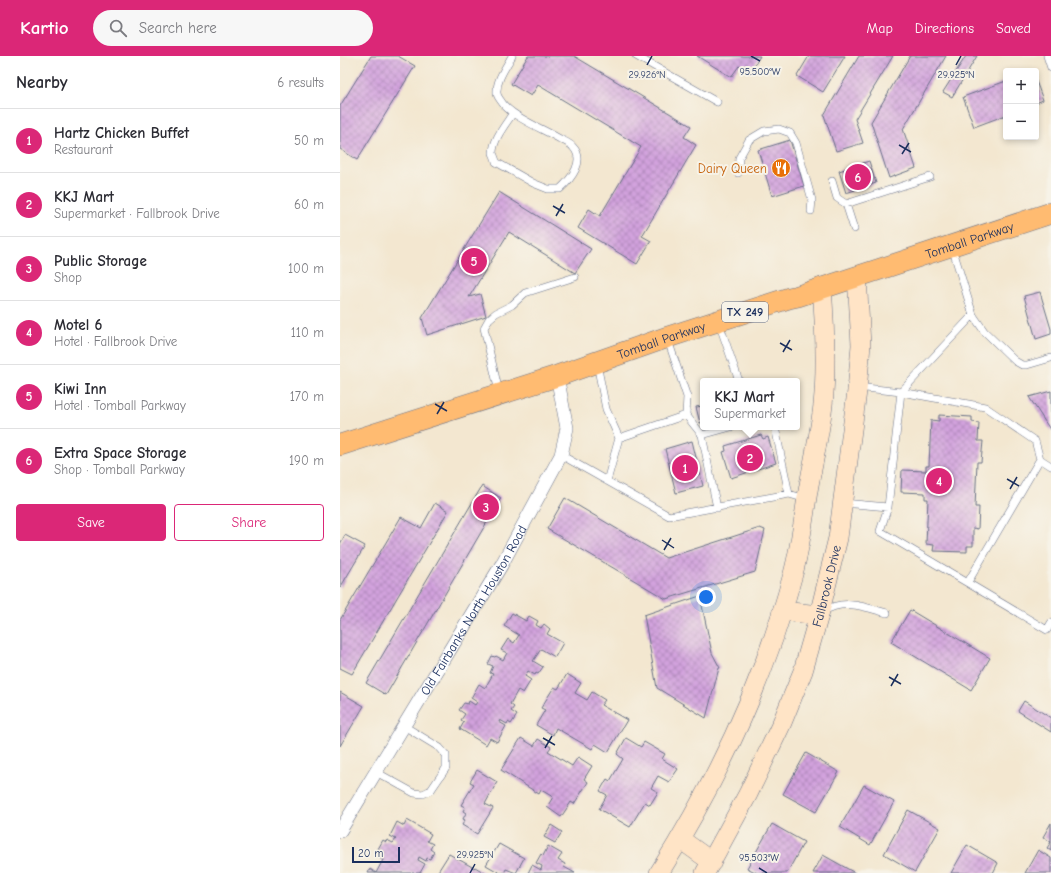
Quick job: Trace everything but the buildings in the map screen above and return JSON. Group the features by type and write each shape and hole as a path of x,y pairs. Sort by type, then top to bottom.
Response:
{"main road":[{"name":"Tomball Parkway","path":"340,445 597,363 718,320 798,296 1051,213"},
{"name":"Fallbrook Drive","path":"709,868 748,794 781,725 803,671 819,615 838,538 857,386 861,345 857,276"},
{"path":"658,873 680,839 724,756 758,679 794,572 798,497 823,406 826,356 822,287"},
{"path":"782,610 819,615"},
{"path":"680,839 709,868"}],"street":[{"name":"Old Fairbanks North Houston Road","path":"340,832 502,564 561,455 567,428 556,376"}],"lane":[{"path":"512,56 501,75 498,85 497,94 503,104 513,113 546,130 573,147 578,157 577,168 570,180 560,189 548,189 533,183 496,162 493,153 498,136 513,113"},
{"path":"636,56 717,102"},
{"path":"1047,56 1051,68"},
{"path":"738,173 739,158 749,140 764,132 779,129 790,133 796,143 812,200 811,211"},
{"path":"846,204 930,177"},
{"path":"832,181 838,198 846,204 854,229"},
{"path":"952,246 973,315 984,331 1015,361 1022,365 1051,358"},
{"path":"500,394 484,328 485,324 496,313 512,305 524,293 575,277"},
{"path":"973,315 901,392 888,507 880,531 950,574 968,582 1046,630 1051,623"},
{"path":"718,320 738,378"},
{"path":"668,337 687,397 686,415 702,435 717,508"},
{"path":"597,363 606,409 619,438 607,481"},
{"path":"857,386 901,392 985,408 1035,441 1040,459 1051,466"},
{"path":"619,438 686,415"},
{"path":"702,435 720,430"},
{"path":"561,455 669,516 798,497 776,430"},
{"path":"968,582 1040,459"},
{"path":"842,503 888,507"},
{"path":"819,615 838,605 857,605 887,613"},
{"path":"376,772 414,793 423,794 431,790 446,768 446,755 440,748 404,726"}],"place":[{"name":"Dairy Queen","path":"781,168"},
{"name":"Extra Space Storage","path":"858,177"},
{"name":"Kiwi Inn","path":"474,261"},
{"name":"KKJ Mart","path":"750,458"},
{"name":"Hartz Chicken Buffet","path":"685,468"},
{"name":"Motel 6","path":"939,481"},
{"name":"Public Storage","path":"486,507"}]}
